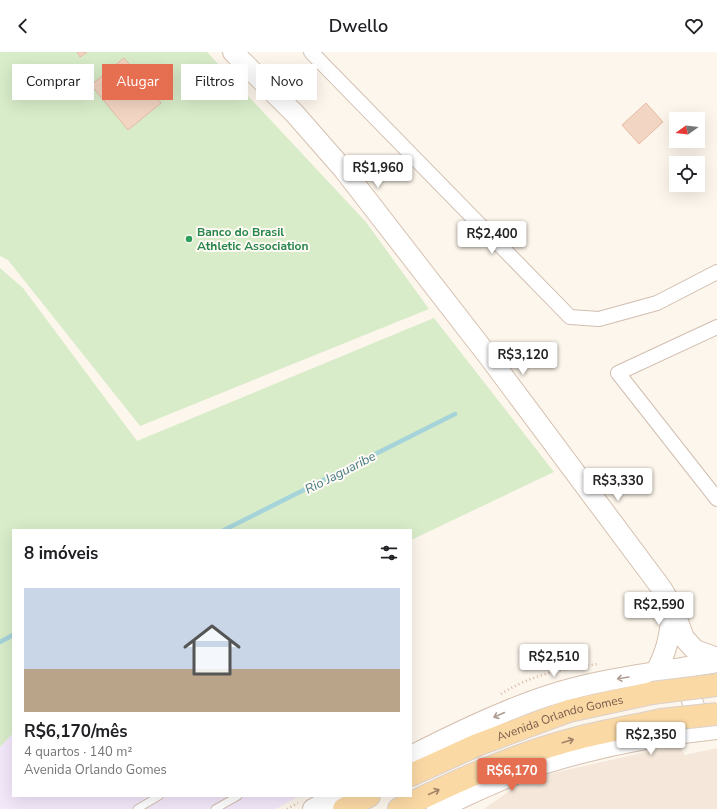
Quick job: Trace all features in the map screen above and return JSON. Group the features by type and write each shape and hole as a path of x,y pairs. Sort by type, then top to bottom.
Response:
{"main road":[{"path":"233,52 322,143 489,357 654,577 673,608 684,638 695,650 717,658"},
{"path":"673,608 691,699 698,715 705,723 716,724"},
{"path":"654,683 670,637 673,608"},
{"name":"Avenida Orlando Gomes","path":"412,775 477,745 569,711 654,683 685,668 717,662"},
{"name":"Avenida Orlando Gomes","path":"412,755 440,741 548,696 610,680 717,685"},
{"name":"Avenida Orlando Gomes","path":"398,809 491,767 577,738 662,720 716,724"},
{"path":"437,809 483,788 546,763 623,744 716,724"},
{"path":"314,809 335,797"},
{"path":"344,809 367,797"}],"street":[{"path":"311,52 570,317 599,319 657,303 717,272"},
{"path":"717,327 618,374 717,499"},
{"path":"451,809 483,788"}],"lane":[{"path":"137,809 157,797"},
{"path":"214,809 236,797"}],"shaded area":[{"path":"12,734 12,797 297,797 276,809 0,809 0,747"},
{"path":"678,745 685,755 717,748 717,809 484,809 526,779"}],"green space":[{"name":"Banco do Brasil Athletic Association","path":"0,52 207,52 218,64 181,64 181,100 248,100 248,96 366,222 429,309 140,426 8,260 0,256"},
{"path":"0,268 23,288 137,441 434,318 554,472 412,540 412,529 12,529 12,734 0,747"}],"building":[{"path":"77,52 87,52 80,57"},
{"path":"124,58 129,64 117,64"},
{"path":"102,76 102,98 94,89 94,83"},
{"path":"103,100 159,100 161,103 128,130"},
{"path":"646,103 663,122 639,144 622,125"}],"waterway":[{"name":"Rio Jaguaribe","path":"226,529 455,414"},
{"name":"Rio Jaguaribe","path":"0,642 12,636"}],"place":[{"name":"Banco do Brasil Athletic Association","path":"189,239"}]}
